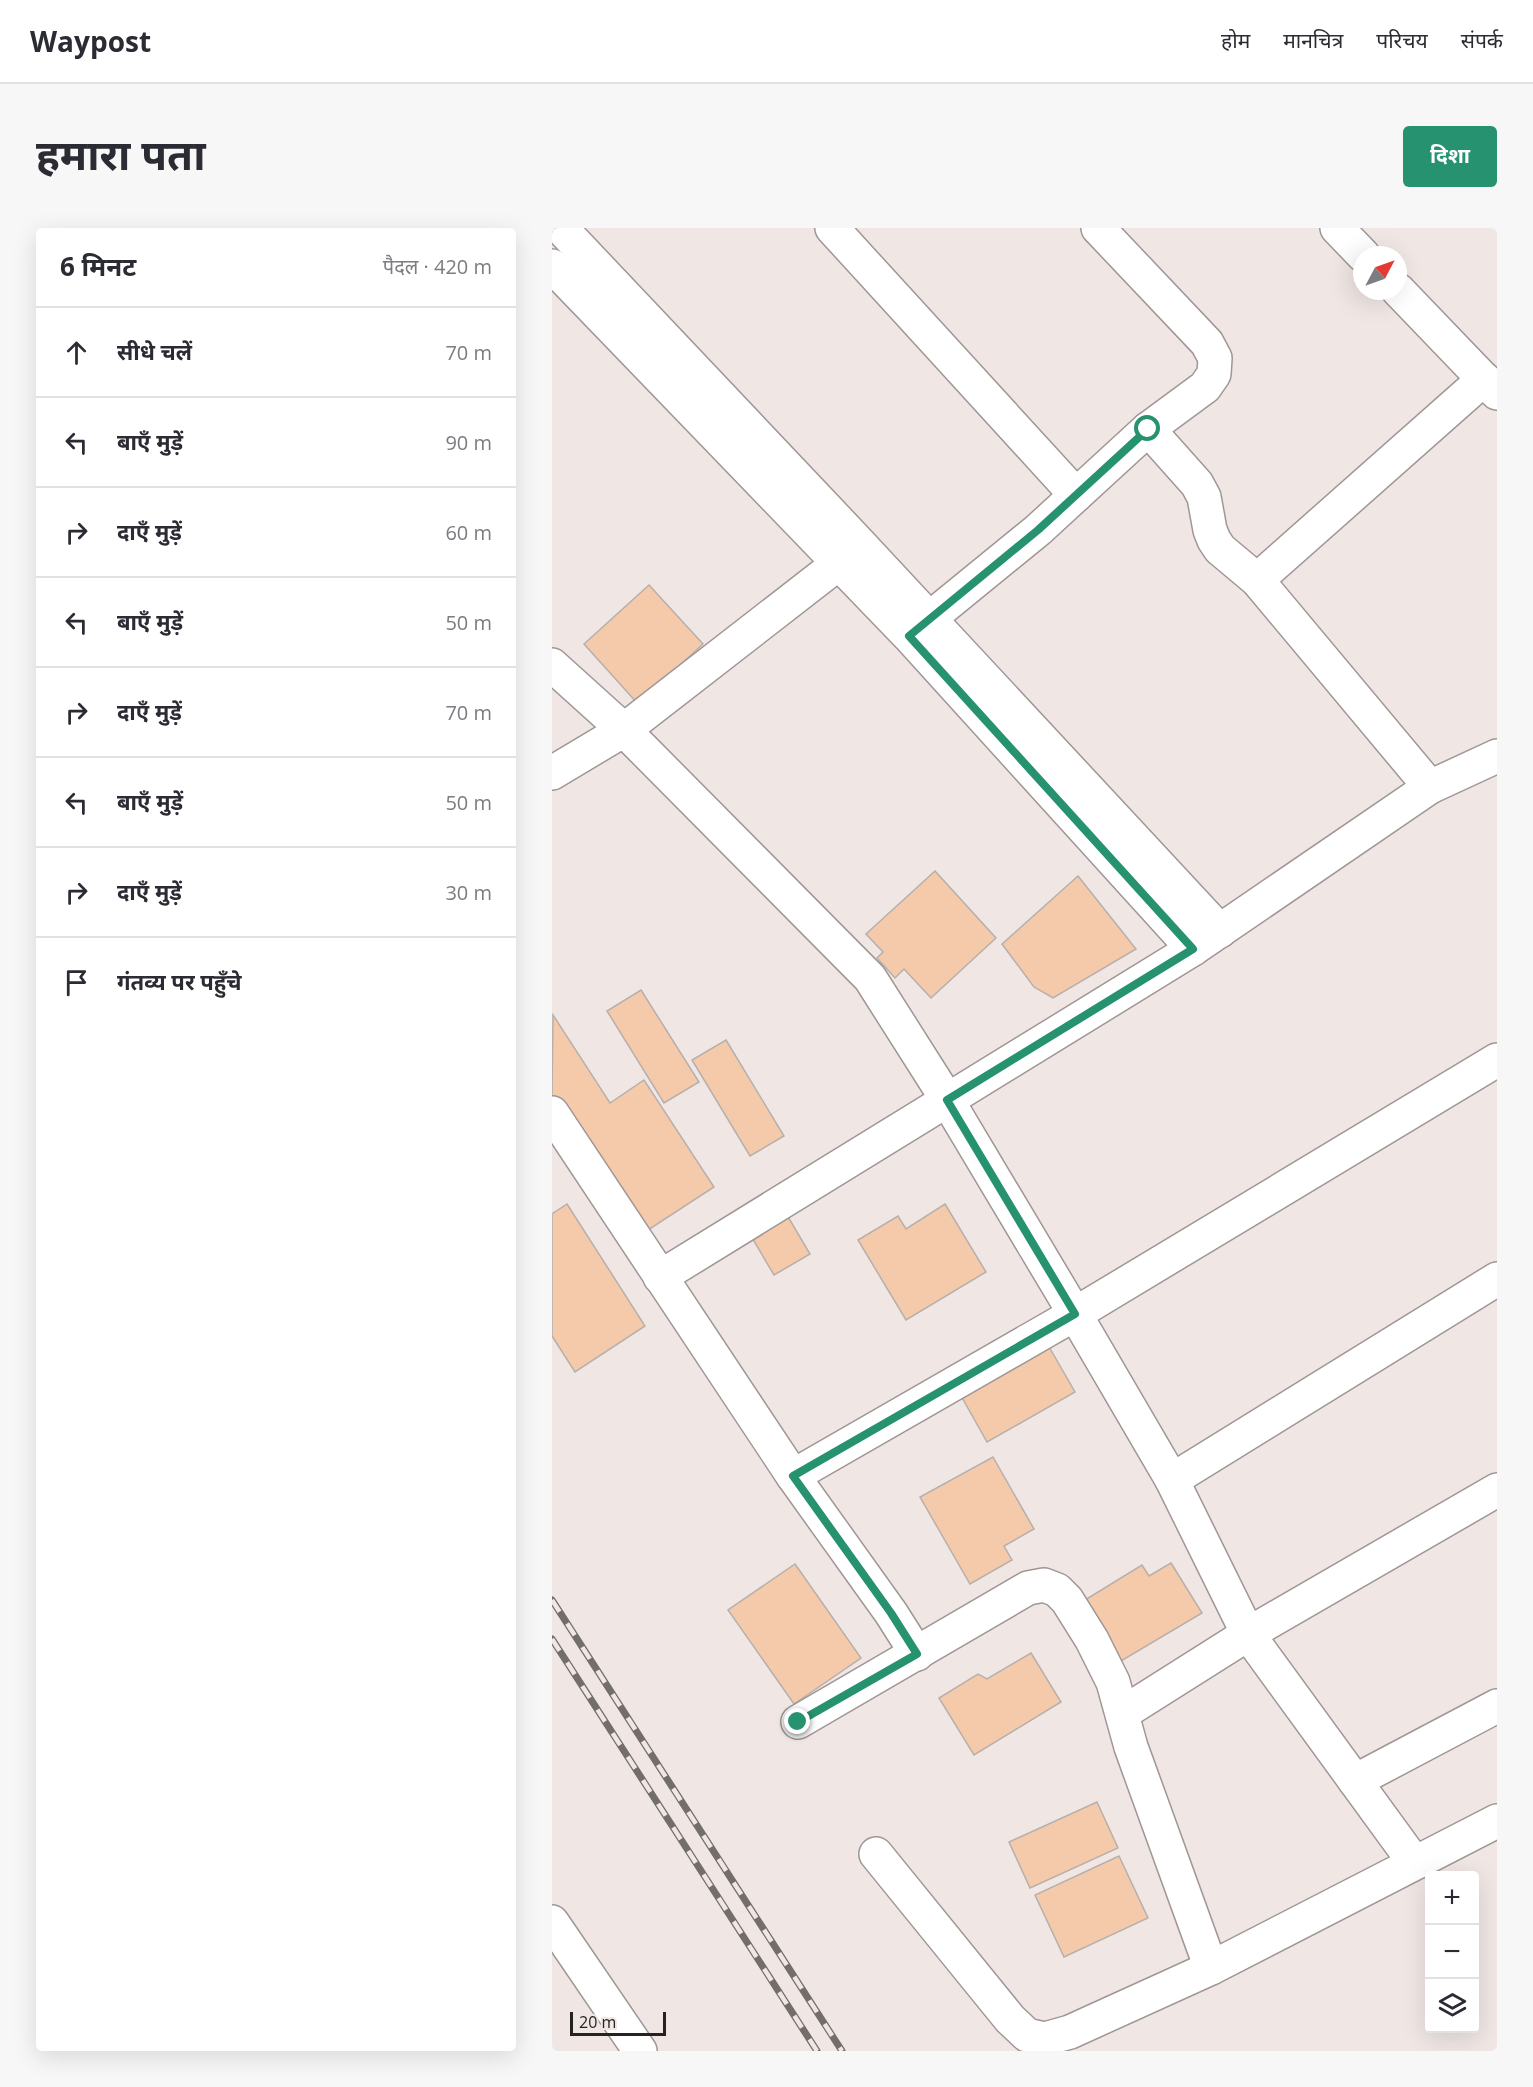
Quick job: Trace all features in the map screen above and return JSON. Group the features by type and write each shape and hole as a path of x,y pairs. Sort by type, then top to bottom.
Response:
{"street":[{"path":"561,228 850,554 919,628 1220,931"},
{"path":"832,228 1076,495"},
{"path":"919,628 1076,495 1148,429 1205,387 1214,374 1215,358 1207,343 1098,228"},
{"path":"1337,228 1355,246"},
{"path":"552,266 850,554"},
{"path":"1257,580 1490,386 1407,299"},
{"path":"1148,429 1197,484 1204,496 1214,540 1221,549 1257,580 1430,787"},
{"path":"552,773 624,730 850,554"},
{"path":"919,628 1193,949"},
{"path":"552,664 624,730 870,978 947,1100 1172,1480 1248,1635 1414,1862"},
{"path":"660,1277 1193,949 1430,787 1497,756"},
{"path":"793,1476 1075,1314 1497,1060"},
{"path":"552,1113 793,1476 891,1613 917,1654"},
{"path":"1172,1480 1497,1279"},
{"path":"1123,1713 1248,1635 1497,1490"},
{"path":"798,1722 1028,1588 1044,1586 1057,1590 1067,1600 1092,1640 1113,1682 1131,1747 1211,1968"},
{"path":"1355,1781 1497,1706"},
{"path":"876,1854 1010,2019 1027,2035 1045,2039 1070,2032 1211,1968 1497,1821"},
{"path":"552,1922 640,2051"}],"building":[{"path":"649,585 703,644 638,704 584,644"},
{"path":"935,871 996,938 931,998 904,969 895,978 877,958 883,952 866,934"},
{"path":"1078,876 1136,949 1053,998 1034,987 1002,944"},
{"path":"641,990 699,1082 664,1103 607,1011"},
{"path":"553,1015 610,1103 644,1080 714,1187 642,1234 552,1096"},
{"path":"726,1040 784,1136 750,1156 692,1060"},
{"path":"567,1204 645,1326 575,1372 552,1336 552,1214"},
{"path":"945,1204 986,1272 906,1320 858,1240 898,1216 906,1229"},
{"path":"784,1210 810,1254 774,1275 748,1231"},
{"path":"1048,1345 1075,1392 987,1442 960,1394"},
{"path":"993,1457 1034,1529 1004,1546 1012,1560 970,1584 920,1497"},
{"path":"1171,1563 1202,1613 1116,1664 1080,1603 1142,1565 1149,1576"},
{"path":"795,1564 861,1658 794,1704 728,1610"},
{"path":"1031,1653 1061,1702 974,1755 939,1698 978,1674 987,1679"},
{"path":"1097,1802 1118,1848 1030,1888 1009,1842"},
{"path":"1119,1856 1148,1918 1064,1957 1035,1895"}],"railway":[{"path":"552,1600 842,2051"},
{"path":"552,1639 817,2051"}],"route":[{"path":"798,1722 917,1654 891,1613 793,1476 1075,1314 947,1100 1193,949 909,636 1038,530 1148,429"}]}
